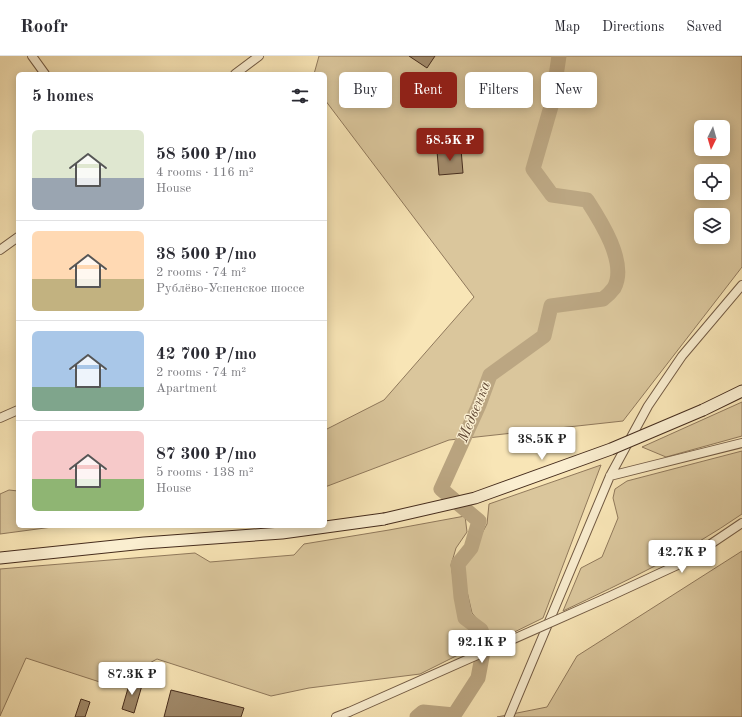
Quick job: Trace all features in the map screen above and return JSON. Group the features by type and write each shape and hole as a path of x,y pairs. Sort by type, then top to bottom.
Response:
{"main road":[{"path":"327,526 384,518 476,498 611,449 703,410 742,391"},
{"path":"0,558 144,543 282,533 316,528"}],"street":[{"path":"32,56 44,72"},
{"path":"238,72 259,56"},
{"path":"0,250 16,238"},
{"path":"509,717 610,476 648,406 682,356 742,285"},
{"path":"0,418 16,411"},
{"path":"610,476 742,443"},
{"path":"336,717 684,562 742,522"}],"shaded area":[{"path":"319,56 742,56 742,267 623,421 449,440 327,486 327,429 384,400 474,297 327,103 327,72 315,72"},
{"path":"742,402 742,436 666,457 642,447"},
{"path":"742,451 742,514 698,542 632,578 563,611 581,568 602,557 618,518 613,498 615,489 627,481"},
{"path":"601,465 543,618 490,644 485,629 472,613 462,570 487,524 489,504"},
{"path":"9,490 16,491 16,528 45,528 0,534 0,494"},
{"path":"465,516 467,532 456,548 451,565 460,620 476,634 478,645 420,674 309,688 271,696 157,659 109,685 26,658 0,716 0,569 195,553 210,562 294,555 304,544"},
{"path":"742,551 742,717 497,717 547,707 577,656"}],"building":[{"path":"409,56 435,56 427,68"},
{"path":"461,149 463,173 439,175 437,151"},
{"path":"131,678 143,682 134,713 122,709"},
{"path":"171,690 244,708 241,717 164,717"},
{"path":"81,699 90,702 85,717 75,717"}],"waterway":[{"name":"Медвенка","path":"417,717 423,712 454,715 478,678 485,641 481,630 465,618 461,597 458,564 471,548 479,521 441,489 479,405 490,375 544,336 551,306 603,299 614,288 617,278 618,267 611,242 587,200 552,195 533,169 552,103 559,56"}]}
